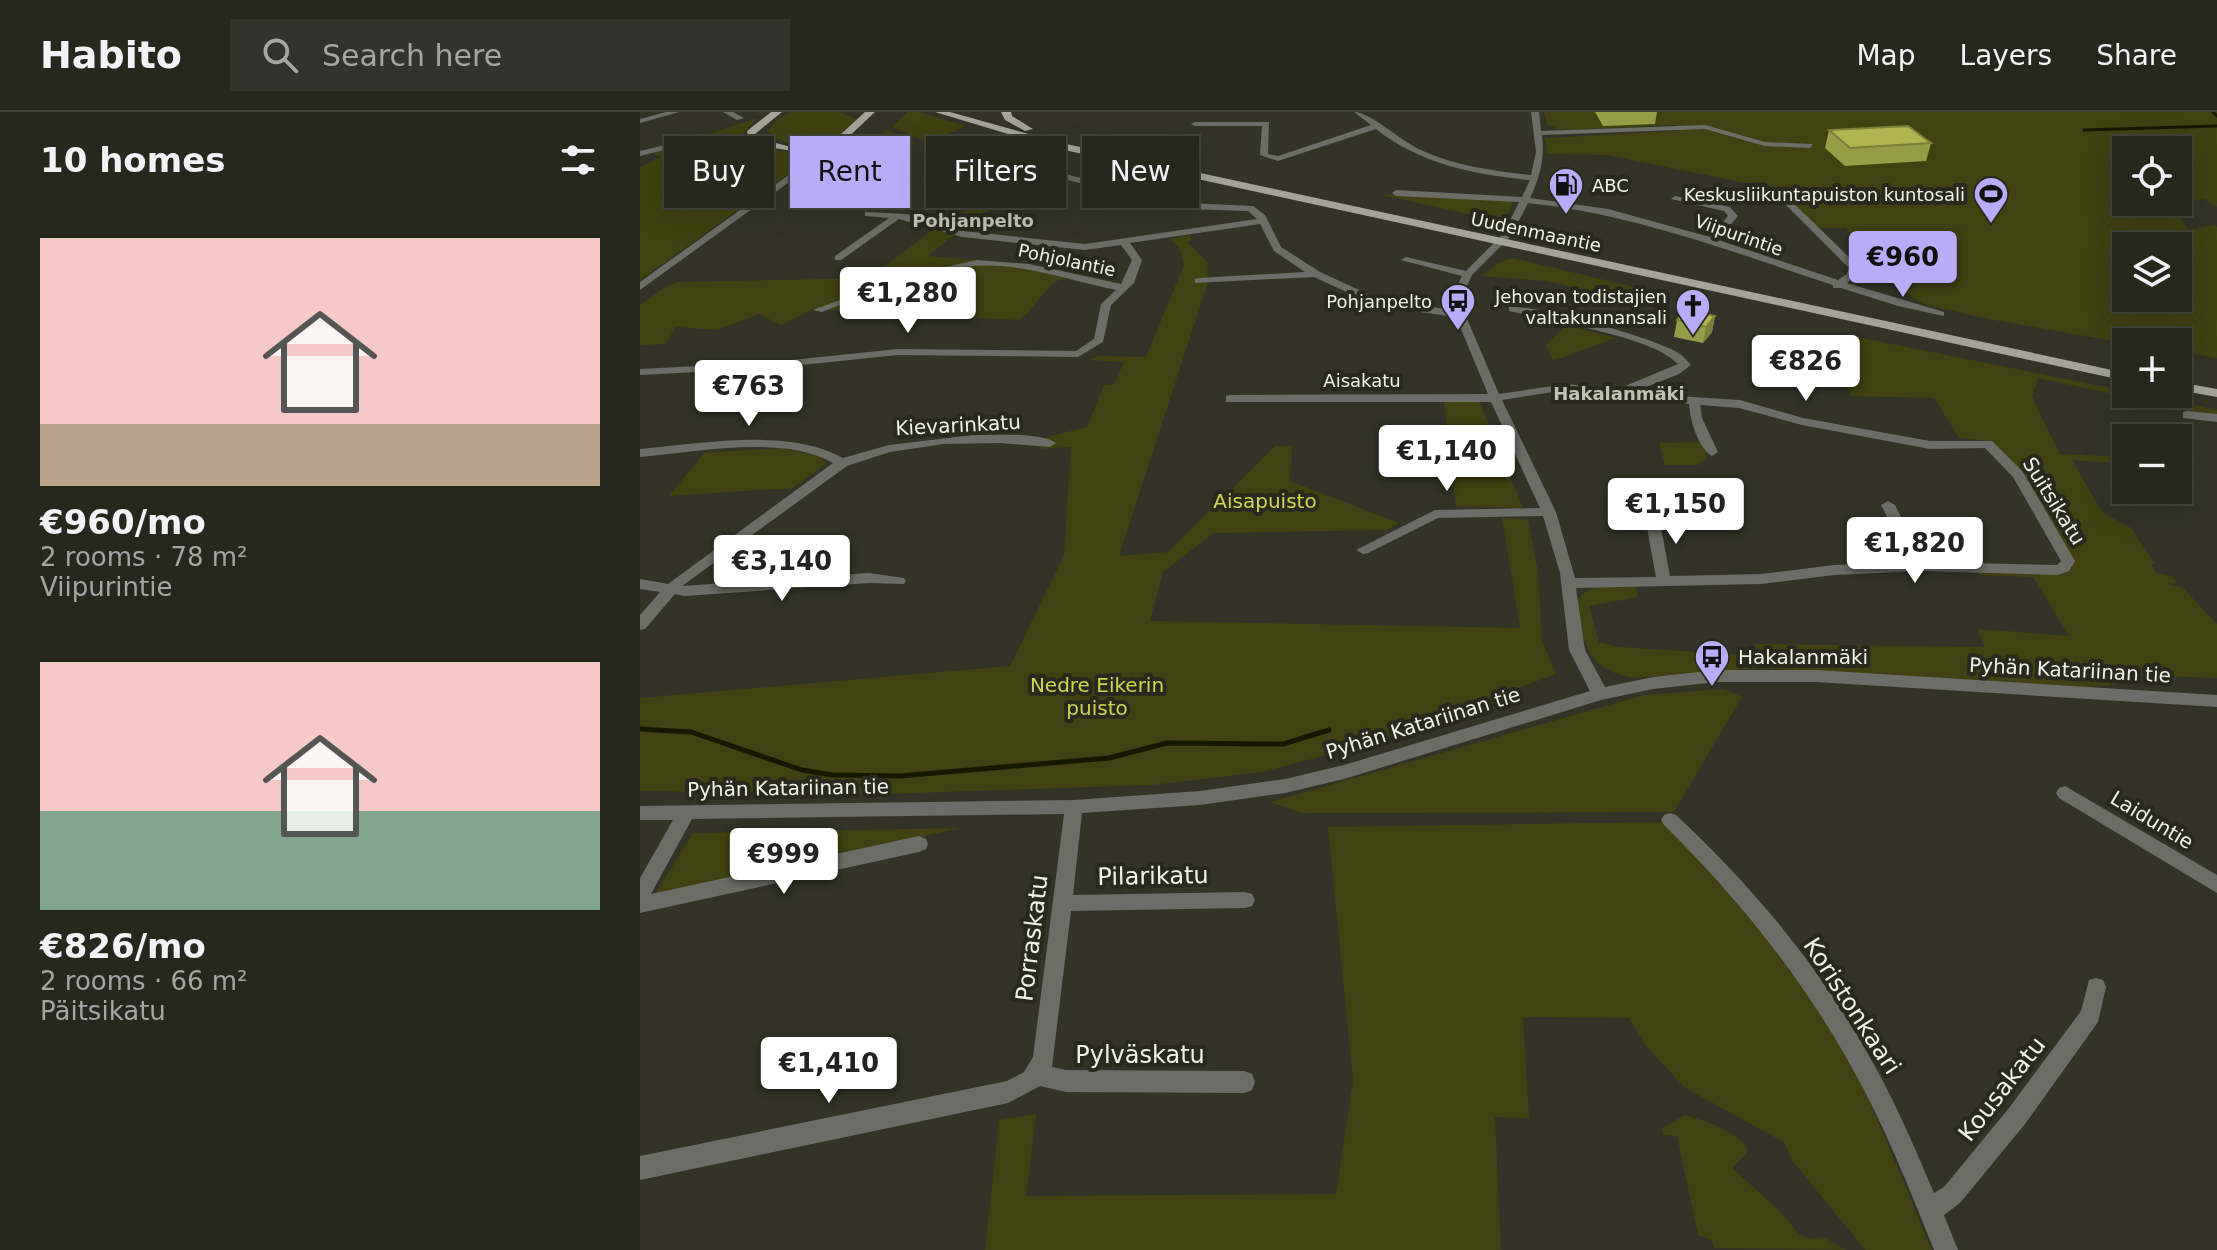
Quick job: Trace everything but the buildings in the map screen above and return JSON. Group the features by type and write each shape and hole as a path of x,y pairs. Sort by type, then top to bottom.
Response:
{"main road":[{"path":"777,112 753,129 751,138 762,144 790,150"},
{"path":"785,112 769,123 763,135 775,142 790,144"},
{"path":"844,136 870,112"},
{"name":"Uudenmaantie","path":"940,112 1055,145 2112,362"},
{"name":"Uudenmaantie","path":"968,112 1028,129 2112,374"},
{"path":"1006,112 1008,118 1028,129"},
{"path":"858,136 883,114"},
{"path":"841,136 847,133"},
{"path":"2192,377 2217,381"},
{"path":"2192,389 2217,393"}],"street":[{"path":"640,121 675,112"},
{"path":"727,112 740,118"},
{"path":"1358,112 1400,143 1429,156 1474,170 1535,178"},
{"path":"1535,112 1540,163 1535,178 1505,238 1468,274 1460,290 1460,314 1495,398 1549,512 1569,583 1577,650 1600,694"},
{"path":"1195,124 1266,124 1264,155 1278,159 1377,126"},
{"path":"1538,133 1705,127 1766,144 1810,146"},
{"path":"640,154 664,147"},
{"path":"1066,177 1186,206 1250,208 1259,212 1277,249 1316,274 1381,304 1460,314"},
{"path":"640,287 790,179"},
{"path":"655,277 747,221 790,189"},
{"path":"1775,190 1854,267 1852,275 1837,286"},
{"name":"Viipurintie","path":"1396,193 1524,197 1637,219 1712,241 1837,286 1940,314"},
{"path":"1675,199 1727,209 1733,216 1712,241"},
{"path":"868,214 898,216 962,234 1085,247 1263,221"},
{"path":"838,258 898,216"},
{"path":"640,372 772,365 898,352 1069,356 1087,351 1099,340 1106,304 1133,277 1137,260 1125,243"},
{"path":"1406,260 1468,274"},
{"name":"Pohjolantie","path":"818,310 928,273 972,263 1021,266 1124,288"},
{"path":"1199,281 1316,274"},
{"path":"1513,309 1642,341 1680,356 1686,362 1675,372 1619,393"},
{"name":"Aisakatu","path":"1230,399 1495,398 1566,387 1634,397 1740,404 1802,421 1916,443 1947,446 1988,444"},
{"path":"1694,400 1696,418 1712,452"},
{"path":"2187,415 2217,418"},
{"name":"Kievarinkatu","path":"640,625 668,590 691,570 842,463 873,452 905,446 1006,439 1050,443"},
{"name":"Suitsikatu","path":"1569,583 1761,579 1834,570 1919,566 2050,570 2067,565 2065,553 2027,488 2012,466 1988,444"},
{"path":"640,453 785,445 827,452 842,463"},
{"path":"1888,505 1919,566"},
{"path":"1363,550 1435,514 1549,512"},
{"path":"1652,517 1664,582"},
{"path":"640,584 668,590 869,578 899,581"},
{"name":"Pyhän Katariinan tie","path":"640,813 1074,807 1200,798 1285,786 1344,772 1600,694 1669,681 1755,674 2217,701"},
{"name":"Laiduntie","path":"2065,793 2217,885"},
{"name":"Porraskatu","path":"1038,1075 1044,1057 1074,807"},
{"path":"640,896 687,812"},
{"name":"Koristonkaari","path":"1670,820 1742,893 1828,1011 1879,1095 1946,1250"},
{"path":"640,905 919,844"},
{"name":"Pilarikatu","path":"1062,903 1245,900"},
{"name":"Kousakatu","path":"1930,1210 1952,1195 2017,1116 2091,1015 2096,987"},
{"path":"640,1168 1008,1092 1038,1075"},
{"name":"Pylväskatu","path":"1038,1075 1066,1081 1244,1082"}],"green space":[{"path":"790,112 839,112 857,119 837,136 790,136 790,143 780,141 768,131 774,122"},
{"path":"908,112 919,112 966,126 942,136 926,136 926,141 892,127"},
{"path":"1544,112 2217,112 2217,207 2204,199 2192,200 2192,136 2112,136 2112,216 2178,216 2189,230 2217,227 2217,358 2192,354 2192,328 2112,328 2112,341 1988,319 1924,304 1899,288 1870,259 1846,228 1819,228 1765,182 1745,183 1607,155 1547,154 1545,138 1680,131 1677,125 1560,130 1547,124"},
{"path":"757,118 742,136 702,136"},
{"path":"887,130 900,136 880,136"},
{"path":"664,149 664,208 741,208 640,280 640,167 661,157 650,152"},
{"path":"774,149 790,153 790,173 774,184"},
{"path":"1378,194 1512,201 1513,203 1504,222"},
{"path":"972,208 994,208 976,217 928,256 1030,265 1121,284 1114,289 1084,280 1060,280 1049,287 1019,320 814,309 781,325 759,314 718,330 676,327 665,344 640,345 640,305 665,287 679,282 832,279 873,275 942,223"},
{"name":"Nedre Eikerin puisto","path":"1190,235 1191,240 1187,242 1208,263 1207,285 1119,556 1168,552 1275,446 1292,446 1290,481 1399,523 1387,530 1214,533 1163,572 1150,621 1520,628 1502,518 1528,519 1538,572 1542,640 1556,674 1376,742 1262,772 1153,785 883,794 640,791 640,698 1010,666 1064,555 1071,447 1038,449 1047,437 1087,427 1104,385 1114,384 1124,362 1090,360 1099,356 1146,357 1184,265 1180,248 1170,239"},
{"path":"1512,258 1656,292 1646,303 1546,281 1482,276 1498,263"},
{"path":"1566,325 1616,338 1553,361 1546,345"},
{"path":"1852,336 2112,388 2112,394 2038,378 2032,397 2060,454 2112,456 2112,463 2072,460 2102,512 2131,528 2155,564 2151,565 2157,573 2171,576 2178,583 2167,584 2182,587 2217,624 2217,678 2138,675 2142,682 2084,687 1757,668 1634,678 1618,674 1596,661 1581,629 1576,601 1588,591 1612,585 1636,588 1638,597 1589,606 1599,642 1619,647 1759,656 1755,644 1985,647 1977,629 2069,636 2033,577 1980,575 1978,570 2069,571 2073,564 1990,441 1959,438 1934,398 1851,396 1836,365"},
{"path":"1479,401 1523,508 1456,506 1444,402"},
{"path":"2192,405 2217,410 2217,416 2187,413 2179,408 2192,408"},
{"path":"1703,442 1707,458 1697,465 1665,465 1659,443"},
{"path":"779,448 821,456 826,464 793,488 669,496 704,453"},
{"path":"1724,689 1742,697 1674,812 1302,813 1270,802 1644,695"},
{"path":"1668,822 1754,918 1828,1022 1871,1105 1932,1250 1865,1250 1791,1159 1785,1143 1684,1087 1646,1046 1629,1018 1523,1017 1529,1118 1495,1117 1501,1250 985,1250 999,1120 1036,1114 1026,1196 1336,1194 1353,1081 1328,827"},
{"path":"961,828 655,894 693,833"},
{"path":"1685,1115 1727,1131 1747,1147 1747,1153 1732,1168 1781,1212 1798,1233 1810,1239 1824,1237 1846,1250 1714,1248 1712,1240 1698,1235 1677,1136 1663,1135 1662,1128"}],"waterway":[{"path":"2213,112 2217,116"},
{"path":"2084,130 2217,126"},
{"path":"640,729 691,732 802,770 832,775 900,776 1109,758 1167,743 1283,744 1329,730"}],"place":[{"name":"ABC","path":"1566,216"},
{"name":"Keskusliikuntapuiston kuntosali","path":"1991,225"},
{"name":"Pohjanpelto","path":"1458,332"},
{"name":"Jehovan todistajien valtakunnansali","path":"1693,337"},
{"name":"Hakalanmäki","path":"1712,688"}],"district":[{"name":"Pohjanpelto","path":"973,220"},
{"name":"Hakalanmäki","path":"1619,393"}],"park label":[{"name":"Aisapuisto","path":"1265,501"}]}
